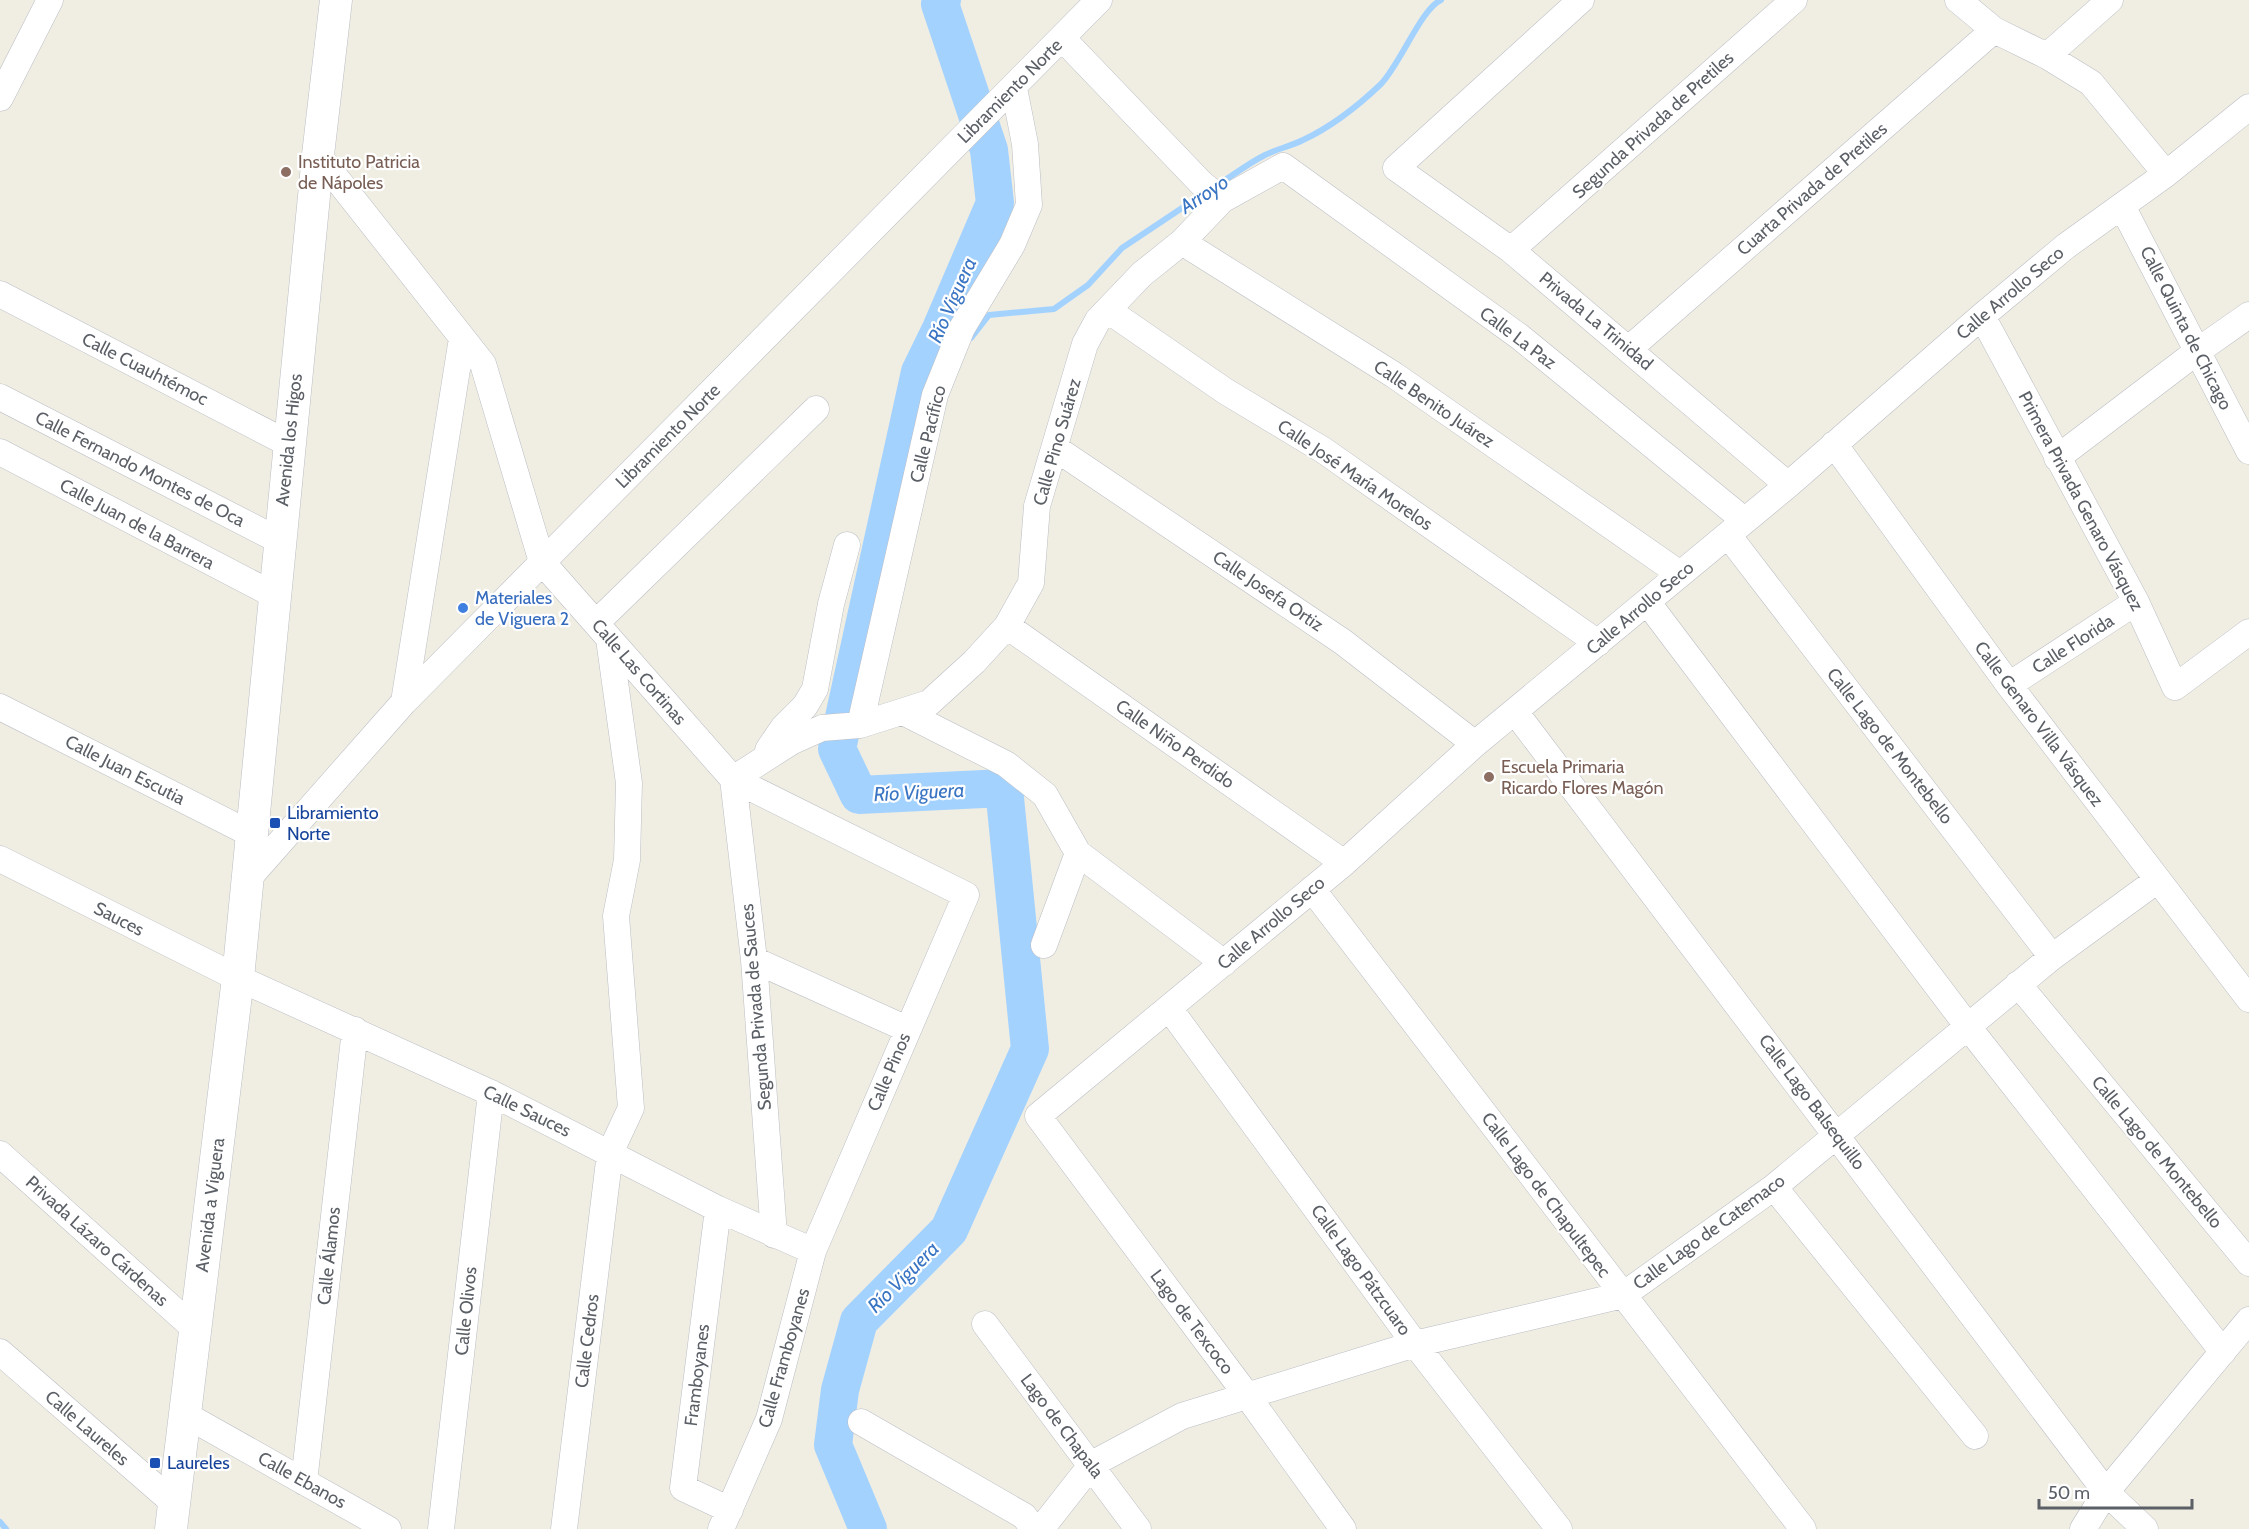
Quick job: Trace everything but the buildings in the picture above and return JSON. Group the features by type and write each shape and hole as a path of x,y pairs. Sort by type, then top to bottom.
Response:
{"street":[{"path":"0,98 50,0"},
{"name":"Avenida los Higos","path":"246,881 318,155 336,0"},
{"name":"Libramiento Norte","path":"246,881 404,702 1100,0"},
{"name":"Privada La Trinidad","path":"1581,0 1396,168 1511,250 1630,348 1788,485"},
{"name":"Segunda Privada de Pretiles","path":"1511,250 1794,0"},
{"path":"1958,0 1994,30 2047,56 2091,84 2166,174"},
{"path":"2047,56 2110,0"},
{"name":"Cuarta Privada de Pretiles","path":"1630,348 1994,30"},
{"path":"1062,38 1213,193"},
{"name":"Calle Pacífico","path":"860,725 935,395 959,336 1012,245 1029,205 1025,144 1014,88"},
{"name":"Calle Arrollo Seco","path":"1038,1116 1344,863 1475,744 1516,713 1648,603 2066,246 2166,174 2249,107"},
{"name":"Calle Las Cortinas","path":"318,155 483,364 542,562 733,779 966,895"},
{"name":"Calle Pino Suárez","path":"733,779 791,741 822,728 860,725 929,704 974,662 1007,626 1031,583 1037,506 1085,344 1098,320 1142,274 1182,242 1213,193 1283,166"},
{"name":"Calle La Paz","path":"1283,166 1520,337 1736,527"},
{"name":"Calle Quinta de Chicago","path":"2122,206 2199,350 2249,451"},
{"name":"Calle Benito Juárez","path":"1182,242 1394,375 1680,574"},
{"name":"Calle Cuauhtémoc","path":"0,294 289,444"},
{"name":"Calle José María Morelos","path":"1108,311 1225,391 1323,450 1598,643"},
{"path":"2057,458 2249,315"},
{"name":"Primera Privada Genaro Vásquez","path":"1982,316 2136,602 2175,687 2249,632"},
{"path":"404,702 462,338"},
{"name":"Calle Fernando Montes de Oca","path":"0,397 280,541"},
{"path":"603,631 816,409"},
{"name":"Calle Genaro Villa Vásquez","path":"1834,444 2009,685 2156,881 2249,999"},
{"name":"Calle Josefa Ortiz","path":"1055,448 1343,642 1475,744"},
{"name":"Calle Juan de la Barrera","path":"0,452 274,596"},
{"name":"Calle Lago de Montebello","path":"1736,527 2052,957"},
{"path":"759,763 783,728 805,706 815,689 831,604 847,545"},
{"name":"Calle Florida","path":"2009,685 2136,602"},
{"path":"1648,603 1969,1028 2223,1352"},
{"name":"Calle Niño Perdido","path":"1007,626 1344,863"},
{"name":"Calle Cedros","path":"564,1529 610,1153 631,1108 616,916 627,860 629,783 603,631"},
{"name":"Calle Juan Escutia","path":"0,707 251,834"},
{"path":"903,712 1006,764 1045,795 1078,854 1224,963"},
{"name":"Calle Lago Balsequillo","path":"1516,713 2106,1492 2145,1529"},
{"name":"Segunda Privada de Sauces","path":"733,779 754,960 774,1235"},
{"path":"1044,945 1078,854"},
{"name":"Sauces","path":"0,860 238,978"},
{"name":"Avenida a Viguera","path":"172,1516 238,978 246,881"},
{"name":"Calle Lago de Catemaco","path":"1041,1529 1092,1464 1182,1416 1246,1394 1415,1344 1623,1295 1774,1187 1969,1028 2018,984 2156,881"},
{"name":"Calle Lago de Chapultepec","path":"1312,890 1803,1529"},
{"name":"Calle Pinos","path":"813,1251 966,895"},
{"path":"754,960 907,1029"},
{"name":"Calle Sauces","path":"238,978 355,1029 491,1093 718,1209 813,1251"},
{"name":"Calle Lago de Montebello","path":"2018,984 2249,1263"},
{"name":"Calle Lago Pátzcuaro","path":"1168,1008 1415,1344 1559,1529"},
{"name":"Calle Álamos","path":"304,1482 355,1029"},
{"name":"Calle Olivos","path":"441,1529 491,1093"},
{"name":"Lago de Texcoco","path":"1038,1116 1246,1394 1343,1529"},
{"name":"Privada Lázaro Cárdenas","path":"0,1154 195,1328"},
{"path":"1774,1187 1975,1436"},
{"name":"Framboyanes","path":"718,1209 683,1488 726,1519"},
{"name":"Calle Framboyanes","path":"726,1519 769,1419 813,1251"},
{"path":"2084,1529 2106,1492 2249,1320"},
{"name":"Lago de Chapala","path":"985,1324 1092,1464 1138,1529"},
{"name":"Calle Laureles","path":"0,1352 172,1516"},
{"name":"Calle Ebanos","path":"184,1414 388,1529"},
{"path":"861,1422 1023,1516 1034,1529"}],"waterway":[{"name":"Río Viguera","path":"868,1529 833,1445 840,1390 859,1321 949,1230 1030,1049 1004,788 859,795 837,749 920,372 995,203 989,150 940,4 942,0"},
{"name":"Arroyo","path":"1214,187 1265,155 1324,129 1363,100 1381,84 1418,25 1433,5 1441,0"},
{"name":"Arroyo","path":"968,337 971,338 989,315 1054,309 1088,285 1122,248 1203,194"},
{"name":"Arroyo","path":"941,329 955,333"},
{"path":"0,1522 6,1529"}],"place":[{"name":"Instituto Patricia de Nápoles","path":"286,172"},
{"name":"Materiales de Viguera 2","path":"463,608"},
{"name":"Escuela Primaria Ricardo Flores Magón","path":"1489,777"},
{"name":"Libramiento Norte","path":"275,823"},
{"name":"Laureles","path":"155,1463"}]}
